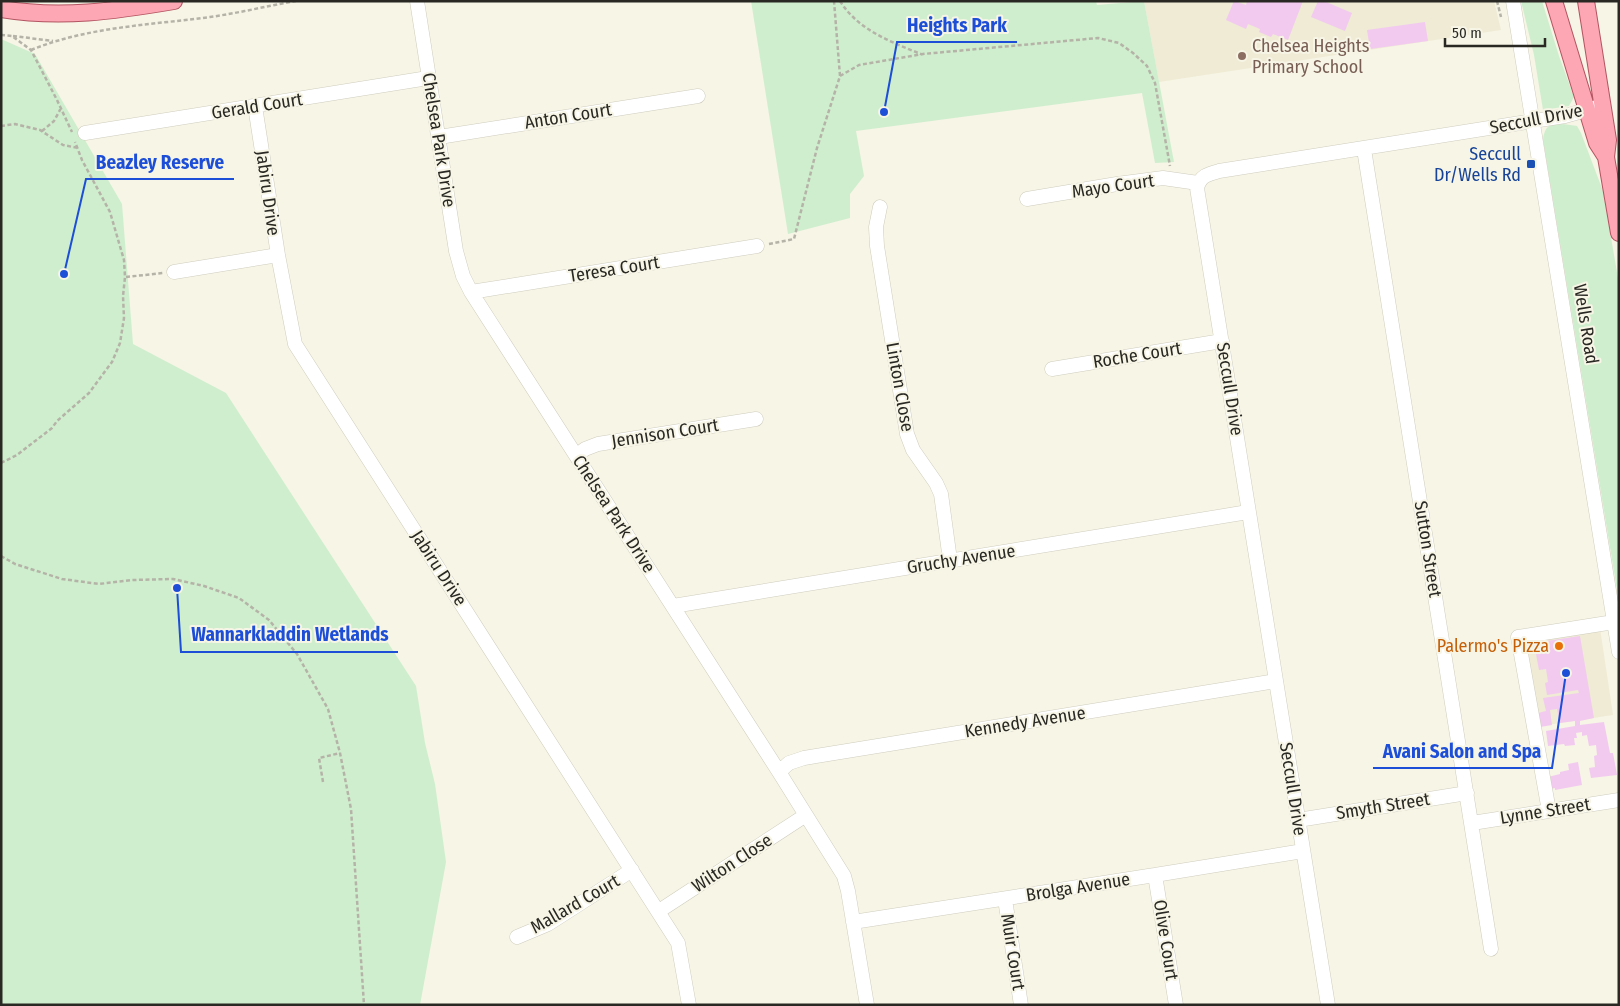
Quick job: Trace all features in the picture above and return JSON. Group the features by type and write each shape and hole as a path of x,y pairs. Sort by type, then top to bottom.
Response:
{"main road":[{"path":"1554,1 1597,143 1606,157"},
{"path":"1586,1 1608,140 1606,157 1619,233"},
{"path":"2,12 65,15 167,2"}],"street":[{"name":"Chelsea Park Drive","path":"417,1 456,251 463,276 471,292 577,455 844,876 867,1005"},
{"name":"Wells Road","path":"1513,1 1619,652"},
{"name":"Gerald Court","path":"85,133 428,78"},
{"name":"Anton Court","path":"438,137 698,96"},
{"name":"Seccull Drive","path":"1328,1005 1248,512 1197,188 1198,182 1208,173 1565,116 1603,105"},
{"name":"Jabiru Drive","path":"256,106 278,255 295,344 659,911 678,943 689,1005"},
{"name":"Sutton Street","path":"1364,148 1491,949"},
{"name":"Mayo Court","path":"1027,199 1163,178 1198,182"},
{"name":"Linton Close","path":"880,207 876,227 877,246 907,434 912,450 936,483 940,494 950,560"},
{"name":"Teresa Court","path":"471,292 757,246"},
{"path":"174,272 278,255"},
{"name":"Roche Court","path":"1052,369 1222,341"},
{"name":"Jennison Court","path":"577,455 585,449 598,444 756,419"},
{"name":"Gruchy Avenue","path":"673,606 1248,512"},
{"path":"1548,811 1518,637 1614,622"},
{"name":"Kennedy Avenue","path":"779,772 789,764 804,758 1276,681"},
{"name":"Smyth Street","path":"1298,820 1467,792"},
{"name":"Lynne Street","path":"1472,823 1619,800"},
{"name":"Wilton Close","path":"659,911 806,815"},
{"name":"Brolga Avenue","path":"853,922 1303,851"},
{"name":"Mallard Court","path":"517,937 548,924 632,870"},
{"name":"Olive Court","path":"1155,875 1176,1005"},
{"name":"Muir Court","path":"1005,899 1021,1005"}],"path":[{"path":"31,50 54,41 98,32 212,17 296,1"},
{"path":"757,246 794,238 817,148 840,76 834,1"},
{"path":"840,1 845,9 868,30 892,43 922,54"},
{"path":"1,35 54,41"},
{"path":"1,463 16,455 52,428 57,420 89,392 112,362 120,343 124,318 124,260 110,212 82,160 61,108 31,50 12,36"},
{"path":"840,76 859,65 922,54 1098,38 1119,43 1148,66 1155,83 1170,165 1181,179"},
{"path":"42,131 54,121 61,108"},
{"path":"1,126 15,124 42,131 63,145 78,148"},
{"path":"125,277 174,272"},
{"path":"1,556 15,564 62,579 98,584 132,580 173,580 204,586 239,598 269,620 297,654 328,709 340,753 351,809 364,1005"},
{"path":"322,782 319,758 340,753"}],"shaded area":[{"name":"Chelsea Heights Primary School","path":"1144,1 1494,1 1501,30 1159,82"},
{"path":"1600,628 1613,715 1527,728 1513,635"}],"green space":[{"path":"751,1 1096,1 1097,5 1144,1 1174,162 1155,163 1142,93 856,131 864,176 850,194 850,218 788,234"},
{"path":"1521,1 1542,1 1574,97 1569,106 1543,110 1534,55"},
{"path":"1,39 35,54 122,204 133,344 226,393 416,686 425,743 435,784 446,862 420,1005 1,1005"},
{"path":"1563,124 1577,126 1603,191 1619,284 1619,602 1543,139 1545,130 1549,126"}],"building":[{"path":"1234,1 1246,5 1247,1 1303,1 1288,40 1273,34 1271,37 1259,32 1260,29 1248,24 1246,29 1226,20"},
{"path":"1318,1 1324,1 1352,13 1345,31 1311,17"},
{"path":"1425,22 1428,41 1370,49 1367,30"},
{"path":"1580,636 1594,718 1580,721 1580,725 1604,722 1610,753 1613,753 1617,775 1591,778 1589,768 1595,767 1596,745 1589,746 1587,735 1582,736 1582,732 1576,733 1577,738 1574,738 1575,745 1548,746 1546,731 1575,726 1575,721 1560,723 1557,709 1550,710 1552,725 1540,727 1538,713 1546,711 1543,698 1579,693 1578,690 1547,695 1545,683 1548,682 1546,669 1539,670 1534,643"},
{"path":"1578,762 1582,785 1555,790 1555,788 1550,789 1548,777 1569,770 1568,764"}],"place":[{"name":"Chelsea Heights Primary School","path":"1242,56"},
{"name":"Heights Park","path":"884,112"},
{"name":"Seccull Dr/Wells Rd","path":"1531,164"},
{"name":"Beazley Reserve","path":"64,274"},
{"name":"Wannarkladdin Wetlands","path":"177,588"},
{"name":"Palermo's Pizza","path":"1559,646"},
{"name":"Avani Salon and Spa","path":"1566,673"}]}
